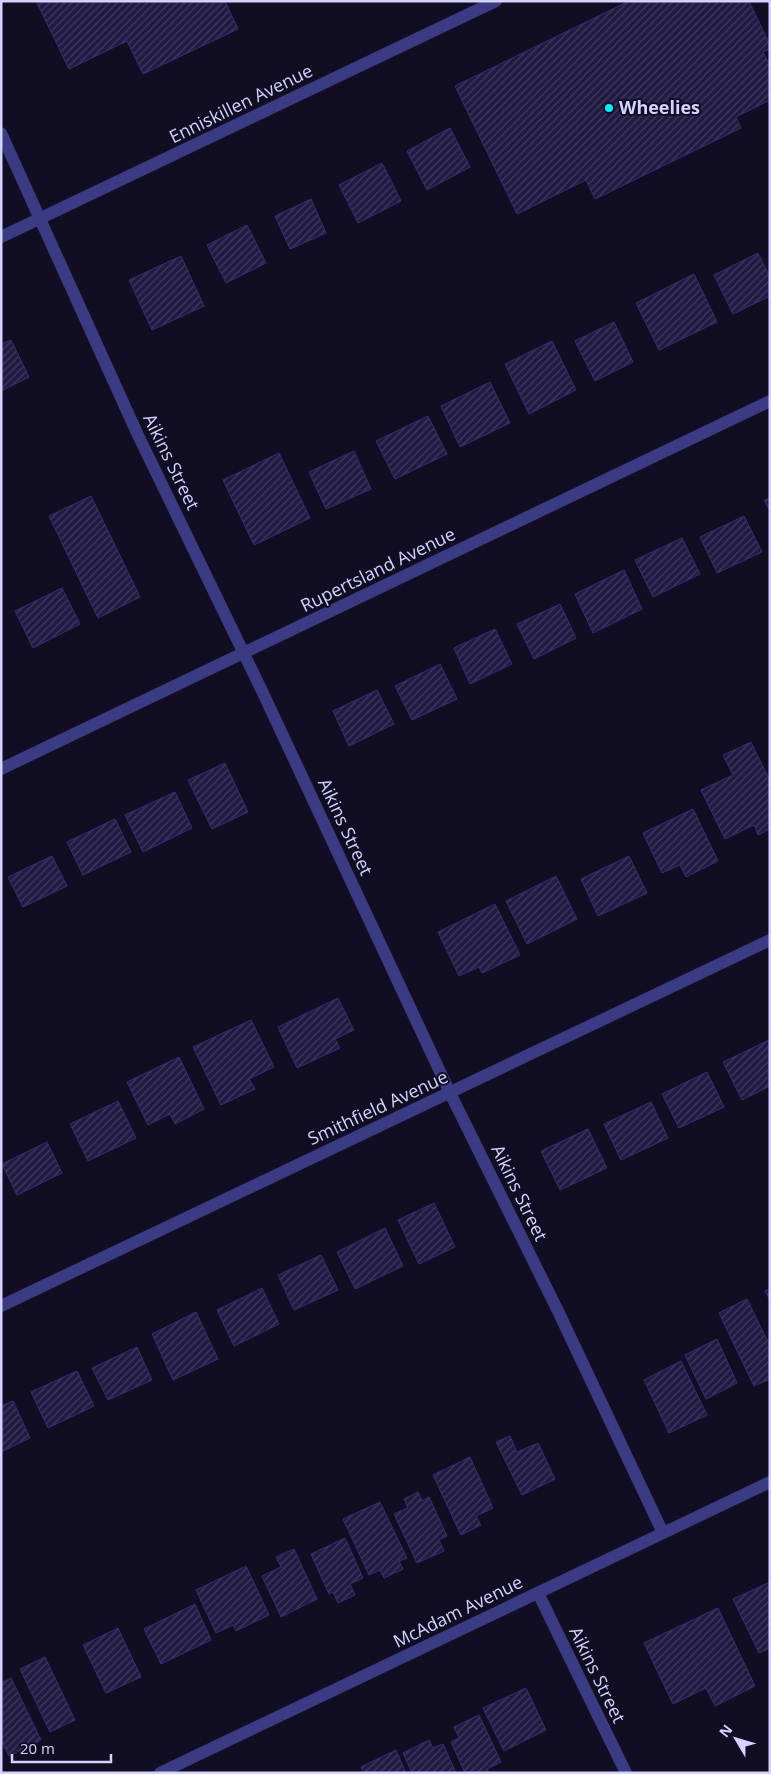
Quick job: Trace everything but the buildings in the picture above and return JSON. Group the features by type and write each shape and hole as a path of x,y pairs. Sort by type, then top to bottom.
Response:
{"street":[{"name":"Enniskillen Avenue","path":"1,237 496,1"},
{"name":"Aikins Street","path":"1,134 137,433 244,654 450,1093 562,1320 663,1533"},
{"name":"Rupertsland Avenue","path":"1,769 770,401"},
{"name":"Smithfield Avenue","path":"1,1306 770,940"},
{"name":"McAdam Avenue","path":"160,1773 770,1482"},
{"name":"Aikins Street","path":"538,1593 626,1773"}],"place":[{"name":"Wheelies","path":"609,108"}]}
